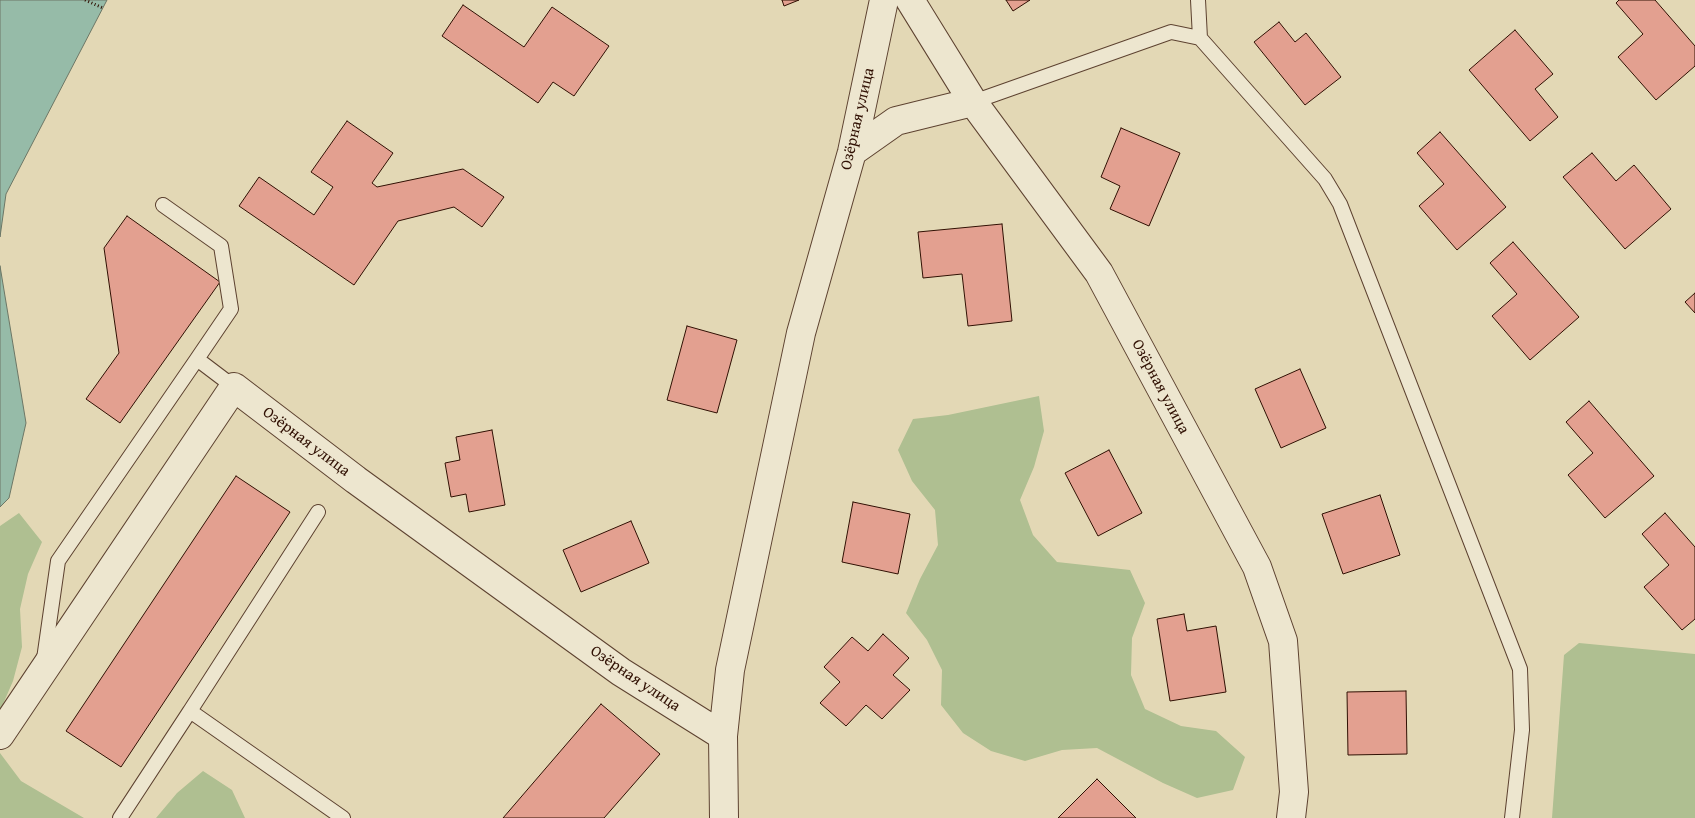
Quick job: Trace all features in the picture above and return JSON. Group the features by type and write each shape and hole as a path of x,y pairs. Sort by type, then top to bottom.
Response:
{"street":[{"name":"Озёрная улица","path":"724,818 723,736 730,670 801,333 852,152 884,0"},
{"name":"Озёрная улица","path":"910,0 973,102 1099,273 1257,567 1283,640 1294,792 1291,818"},
{"path":"852,152 896,121 973,102"},
{"name":"Озёрная улица","path":"234,387 356,480 621,672 723,736"},
{"path":"0,735 234,387"}],"lane":[{"path":"1198,0 1200,38"},
{"path":"973,102 1171,32 1200,38 1325,179 1340,204 1520,669 1522,730 1512,818"},
{"path":"42,672 58,561 231,309 221,246 163,205"},
{"path":"198,359 234,387"},
{"path":"120,818 318,512"},
{"path":"190,711 343,818"}],"path":[{"path":"85,0 103,8"}],"shaded area":[{"path":"0,0 107,0 6,194 0,237"},
{"path":"0,266 26,423 9,498 0,507"},
{"path":"1039,396 1044,431 1034,467 1020,500 1033,535 1057,562 1130,570 1145,603 1132,638 1131,675 1145,709 1181,726 1216,731 1245,757 1233,790 1197,798 1163,783 1097,748 1062,750 1025,761 991,751 963,733 941,705 942,670 927,640 906,613 920,579 938,545 935,510 912,481 898,450 913,419 948,415"},
{"path":"19,513 42,542 28,574 20,609 22,647 13,681 0,711 0,526"},
{"path":"1579,643 1695,654 1695,818 1552,818 1564,655"},
{"path":"0,753 21,781 84,818 0,818"},
{"path":"203,771 232,790 245,818 156,818 177,793"}],"building":[{"path":"782,0 799,0 784,6"},
{"path":"1006,0 1030,0 1013,11"},
{"path":"1619,0 1655,0 1695,46 1695,66 1656,100 1618,57 1643,34 1616,3"},
{"path":"463,5 524,47 552,7 609,46 574,96 553,82 538,103 442,36"},
{"path":"1279,22 1295,42 1306,33 1341,77 1305,105 1254,42"},
{"path":"1515,30 1553,74 1535,89 1558,117 1530,141 1469,70"},
{"path":"347,121 393,153 372,183 377,187 463,169 504,197 482,227 454,207 398,221 354,285 239,206 259,177 314,215 333,187 311,172"},
{"path":"1121,128 1180,153 1149,226 1110,209 1120,186 1101,177"},
{"path":"1440,132 1506,207 1457,250 1419,206 1444,184 1417,153"},
{"path":"1592,153 1616,181 1634,165 1671,209 1625,249 1563,177"},
{"path":"127,216 220,282 120,423 86,399 119,353 104,248"},
{"path":"1002,224 1012,321 968,326 962,274 923,278 918,232"},
{"path":"1513,242 1579,317 1530,360 1492,316 1517,294 1490,263"},
{"path":"1695,293 1695,313 1685,302"},
{"path":"687,326 737,340 717,413 667,400"},
{"path":"1300,369 1326,428 1281,448 1255,389"},
{"path":"1589,401 1654,476 1605,518 1568,475 1593,453 1566,422"},
{"path":"492,430 505,505 469,512 466,494 451,497 445,463 460,460 456,437"},
{"path":"1109,450 1142,513 1098,536 1065,473"},
{"path":"236,476 290,512 121,767 66,731"},
{"path":"1380,495 1400,555 1343,574 1322,514"},
{"path":"853,502 910,514 898,574 842,562"},
{"path":"1665,513 1695,547 1695,619 1682,630 1644,587 1669,565 1642,534"},
{"path":"631,521 649,563 581,592 563,550"},
{"path":"1184,614 1187,631 1216,626 1226,692 1170,701 1157,619"},
{"path":"883,634 909,658 893,675 910,690 882,719 866,705 846,726 820,703 840,682 824,667 852,637 868,651"},
{"path":"1406,691 1407,754 1348,755 1347,692"},
{"path":"601,704 660,754 604,818 503,818"},
{"path":"1097,779 1136,818 1058,818"}]}
